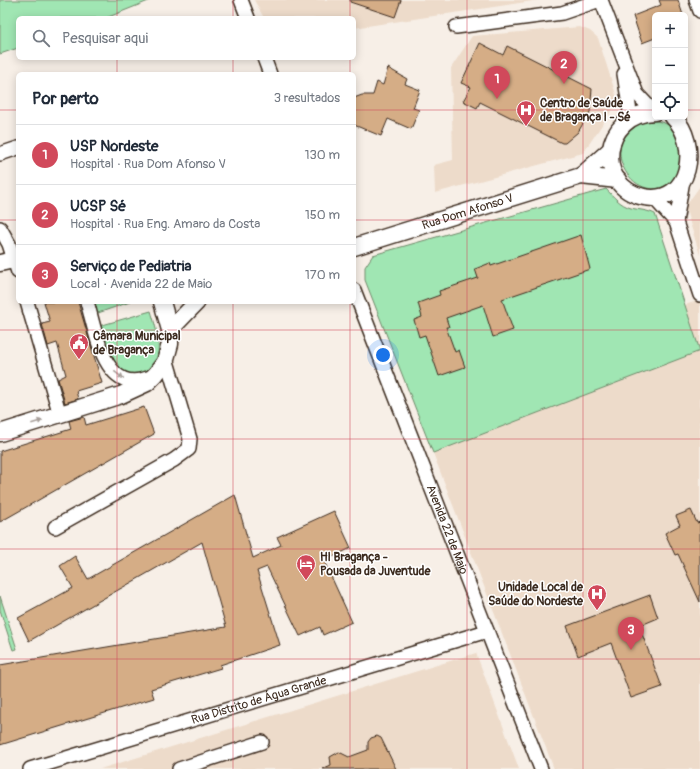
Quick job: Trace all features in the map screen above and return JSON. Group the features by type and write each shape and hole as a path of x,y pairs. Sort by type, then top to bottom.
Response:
{"street":[{"path":"241,0 247,16"},
{"path":"456,27 562,13 601,0 620,53 637,94 652,109"},
{"path":"696,0 700,11"},
{"path":"620,53 630,118"},
{"path":"265,60 269,72"},
{"path":"652,112 642,113 630,118 620,126 613,137 610,150 610,160 618,180 634,193 653,198 669,194 682,186 690,176 697,162 694,148 694,133 677,120"},
{"path":"0,154 16,149"},
{"name":"Rua Dom Afonso V","path":"581,176 610,150"},
{"name":"Rua Dom Afonso V","path":"356,245 581,176 618,180"},
{"path":"676,222 682,186"},
{"path":"653,198 676,222 700,295"},
{"path":"0,228 9,244 13,263"},
{"name":"Avenida 22 de Maio","path":"356,295 541,769"},
{"path":"28,304 60,415"},
{"path":"88,304 102,351 114,372 121,378 135,382 156,374"},
{"path":"0,433 60,415 136,389 156,374 166,358 170,344 170,330 163,304"},
{"path":"170,330 195,304"},
{"path":"55,527 174,460 188,449 190,445 188,434 166,358"},
{"name":"Rua Distrito de Água Grande","path":"30,769 487,631"},
{"path":"179,769 262,742"}],"shaded area":[{"path":"254,0 539,0 356,28 356,16 263,16"},
{"name":"Centro de Saúde de Bragança I - Sé","path":"580,27 590,31 598,38 618,101 583,153 435,193 434,165 453,160 451,68 472,36"},
{"path":"700,186 700,255 685,207"},
{"path":"700,300 700,350 685,305"},
{"name":"Unidade Local de Saúde do Nordeste","path":"700,351 700,769 554,769 433,453"},
{"path":"476,653 519,769 100,769"}],"green space":[{"path":"0,0 151,0 111,16 16,16 16,49 0,54"},
{"path":"651,120 669,125 678,134 681,140 685,165 674,181 658,189 644,187 632,180 624,168 620,154 622,140 632,128"},
{"path":"606,189 623,205 655,214 700,351 433,453 365,280 365,267 373,255"},
{"path":"92,304 124,304 95,314"},
{"path":"151,311 158,344 156,362 152,369 146,374 127,376 110,361 99,326"},
{"path":"0,596 17,649 13,650 0,610"}],"building":[{"path":"350,0 401,0 395,17 350,2"},
{"path":"659,0 678,0 682,12 652,12 652,39 642,43 633,16 661,5"},
{"path":"480,43 503,55 507,46 592,89 590,112 578,132 565,143 562,143 480,102 477,108 463,101 471,87 461,83"},
{"path":"388,68 407,79 405,84 420,90 413,108 419,110 411,129 388,119 381,136 356,126 356,97 362,95 373,95 377,82 383,85"},
{"path":"581,235 590,269 502,299 513,330 493,337 483,305 446,318 449,327 446,327 455,352 459,350 465,367 439,376 425,335 419,337 414,320 422,317 418,303 440,295 439,291 478,278 475,269 490,263 491,266"},
{"name":"Câmara Municipal de Bragança","path":"45,304 79,304 102,383 76,391 78,399 65,403 58,379 66,375 57,343 48,346 42,324 50,322"},
{"path":"144,407 154,434 0,522 0,451 71,429 69,421 84,417 86,425"},
{"path":"235,495 253,558 281,545 277,537 334,511 351,548 324,561 352,622 323,635 320,627 300,636 267,567 257,571 280,645 220,665 221,668 151,689 154,698 0,745 0,665 226,627 202,542 29,641 18,618 73,588 60,566 75,556 88,579"},
{"path":"691,510 697,523 700,522 700,602 678,554 675,555 665,533 680,525 676,516"},
{"path":"650,595 658,618 639,626 662,687 631,698 611,643 578,656 567,626"},
{"path":"377,736 381,738 396,769 322,769 331,765 330,757 339,752 349,757 368,750 368,742 371,738"}],"place":[{"name":"UCSP Sé","path":"564,84"},
{"name":"USP Nordeste","path":"497,99"},
{"name":"Centro de Saúde de Bragança I - Sé","path":"526,127"},
{"name":"Câmara Municipal de Bragança","path":"79,360"},
{"name":"HI Bragança - Pousada da Juventude","path":"306,581"},
{"name":"Unidade Local de Saúde do Nordeste","path":"597,611"},
{"name":"Serviço de Pediatria","path":"631,650"}]}
